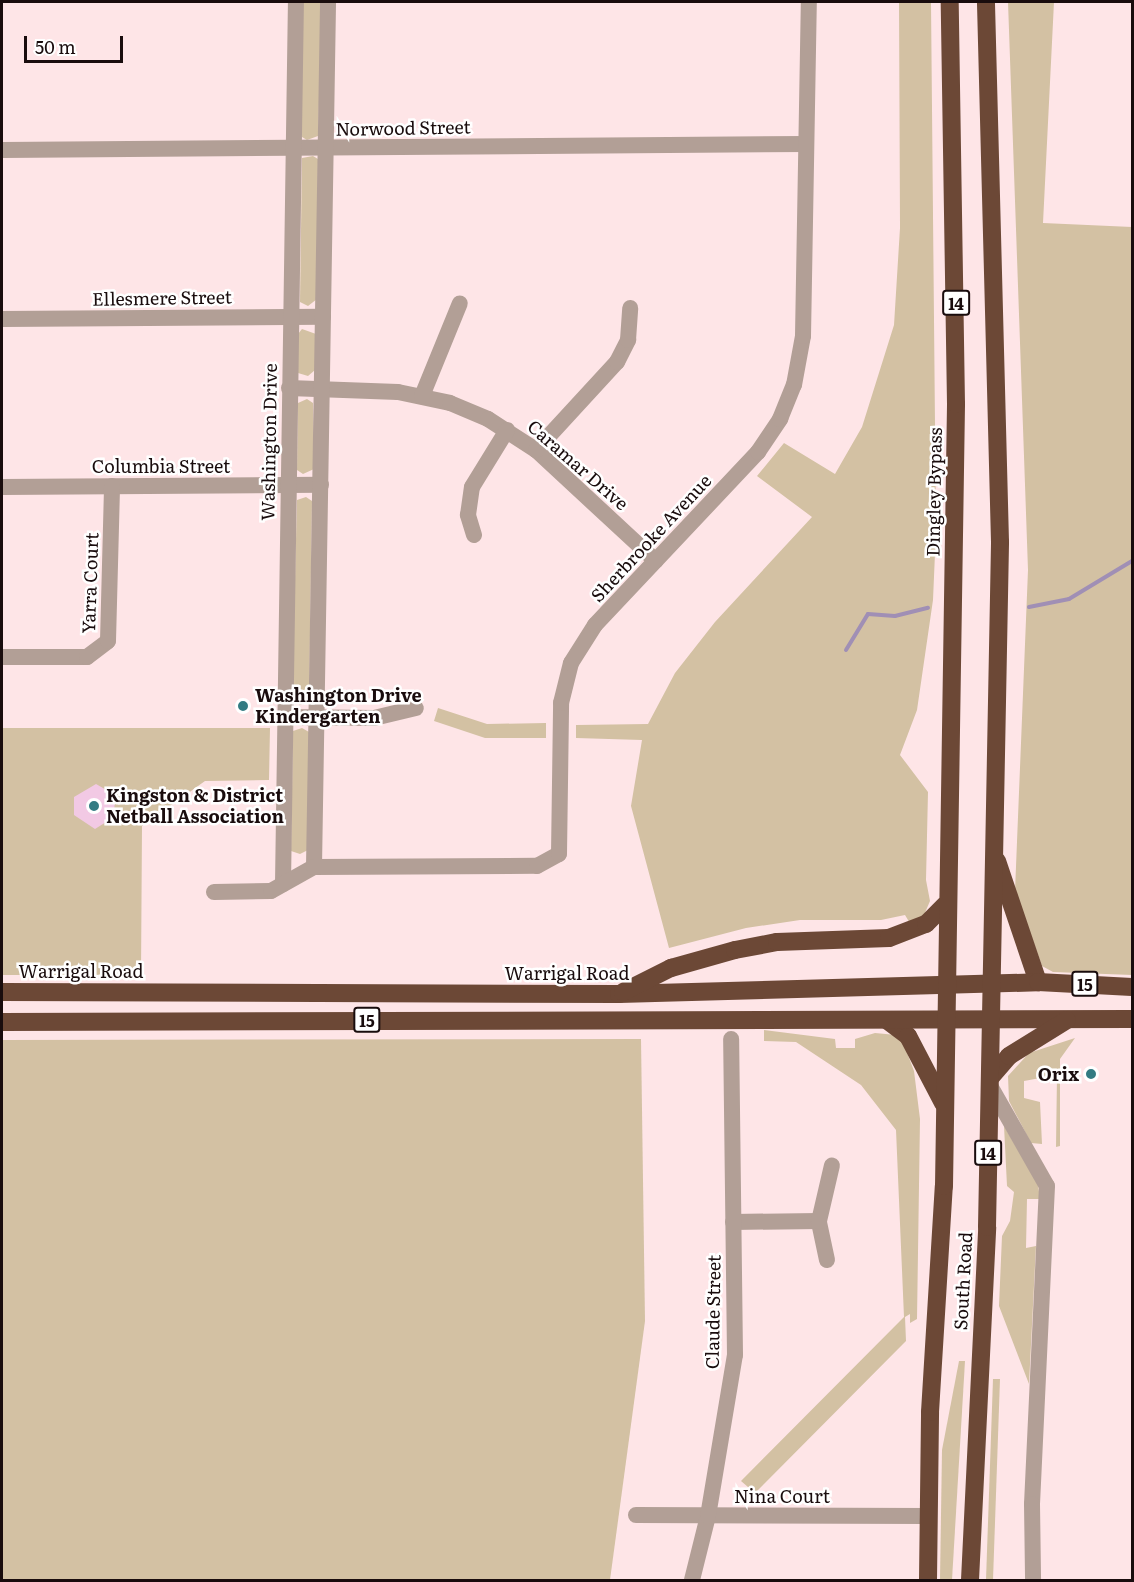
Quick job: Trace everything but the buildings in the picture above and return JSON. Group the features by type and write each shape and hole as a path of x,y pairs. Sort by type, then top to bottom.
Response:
{"highway":[{"name":"Dingley Bypass","path":"945,983 956,404 950,2"},
{"name":"14","path":"986,2 1000,493 991,982"},
{"path":"994,851 1038,982"},
{"path":"619,994 671,968 735,950 777,942 889,938 926,924 945,904"},
{"name":"Warrigal Road","path":"2,992 619,994 991,982 1132,987"},
{"name":"South Road","path":"970,1581 990,1081 991,982"},
{"name":"South Road","path":"928,1581 928,1516 944,1104 945,983"},
{"name":"15","path":"2,1022 1132,1019"},
{"path":"990,1081 1010,1056 1067,1020"},
{"path":"888,1021 908,1036 944,1104"}],"street":[{"name":"Washington Drive","path":"283,884 296,2"},
{"path":"214,892 268,891 310,868 317,718 328,2"},
{"name":"Sherbrooke Avenue","path":"310,868 537,866 556,857 561,843 561,715 566,678 585,637 758,452 780,419 794,385 803,336 809,2"},
{"name":"Norwood Street","path":"2,150 806,144"},
{"path":"422,396 460,303"},
{"path":"536,450 624,352 630,308"},
{"name":"Ellesmere Street","path":"2,319 323,317"},
{"name":"Caramar Drive","path":"289,388 322,388 422,396 468,410 507,430 536,450 656,561"},
{"path":"474,535 468,515 472,487 507,430"},
{"name":"Columbia Street","path":"2,487 321,485"},
{"name":"Yarra Court","path":"2,657 87,657 108,641 112,486"},
{"path":"285,717 386,717 416,708"},
{"name":"Claude Street","path":"692,1581 708,1516 735,1355 731,1039"},
{"path":"990,1081 1047,1186 1032,1504 1033,1581"},
{"path":"827,1260 819,1221 832,1165"},
{"path":"733,1222 819,1221"},
{"name":"Nina Court","path":"636,1515 928,1516"}],"shaded area":[{"path":"302,2 322,2 318,136 307,140 302,137"},
{"path":"899,2 931,2 936,530 933,600 917,710 900,755 928,792 926,880 930,901 924,915 911,925 905,915 881,920 800,920 746,928 669,948 631,806 642,740 576,738 576,725 648,724 675,673 715,622 812,517 757,476 784,443 835,474 862,427 894,325 900,228"},
{"path":"1008,2 1054,2 1043,223 1132,227 1132,975 1053,972 1042,966 1015,891 1028,570"},
{"path":"313,156 318,159 317,299 308,306 300,302 302,158"},
{"path":"302,329 316,334 315,370 308,376 298,373 298,334"},
{"path":"307,399 313,403 314,469 303,474 297,470 298,403"},
{"path":"306,497 312,501 309,701 300,705 292,699 297,500"},
{"path":"438,708 487,724 546,723 546,738 485,738 434,721"},
{"path":"2,728 270,728 269,780 205,781 142,826 141,975 2,975"},
{"path":"302,728 309,732 308,850 300,854 291,851 293,731"},
{"path":"764,1030 835,1039 836,1048 855,1048 855,1039 875,1033 896,1035 903,1042 914,1071 920,1119 917,1319 910,1323 910,1314 905,1317 906,1341 755,1493 741,1481 904,1317 896,1130 861,1085 796,1042 764,1041"},
{"path":"1075,1038 1060,1059 1060,1146 1056,1147 1057,1075 1024,1081 1024,1098 1040,1102 1042,1144 1031,1143 1009,1101 1008,1076 1029,1053"},
{"path":"641,1039 645,1321 610,1580 2,1580 2,1040"},
{"path":"1004,1126 1038,1184 1040,1199 1027,1199 1026,1248 1036,1246 1029,1384 999,1306 1002,1236 1010,1221 1014,1192 1007,1186"},
{"path":"959,1361 965,1361 952,1580 940,1580 942,1450"},
{"path":"993,1379 1000,1379 993,1580 986,1580"}],"waterway":[{"path":"1029,607 1069,599 1132,561"},
{"path":"846,650 868,614 895,616 928,608"}],"place":[{"name":"Washington Drive Kindergarten","path":"243,706"},
{"name":"Kingston & District Netball Association","path":"94,806"},
{"name":"Orix","path":"1091,1074"}]}
